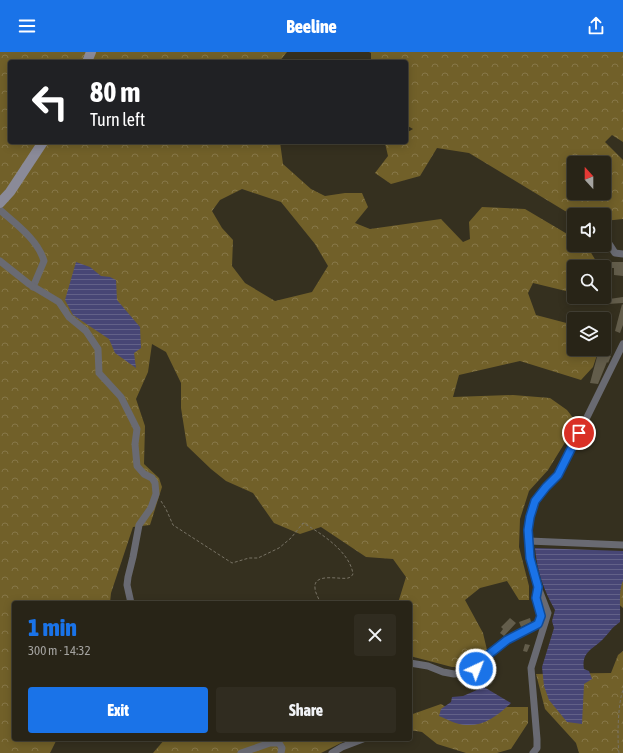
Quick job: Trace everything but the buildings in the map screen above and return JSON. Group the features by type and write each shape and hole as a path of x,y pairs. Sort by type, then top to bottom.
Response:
{"street":[{"path":"0,203 10,192 42,144"},
{"path":"0,210 18,225 41,252 44,261 33,287"},
{"path":"611,247 615,253 623,254"},
{"path":"0,261 33,287 59,302 69,317 86,331 98,349 99,373 121,397 132,416 137,429 137,466 144,474 152,478 156,494 151,508 139,525 128,577 128,593 130,601"},
{"path":"533,753 538,739 531,668 548,613 538,587 530,558 528,530 530,517 535,501 558,475 623,344"},
{"path":"528,541 623,545"},
{"path":"412,663 428,666 443,672 454,674 465,673 476,669 483,659 507,640 538,624 541,616 536,598 538,587"},
{"path":"332,753 342,747 358,741"},
{"path":"241,753 270,743 279,744 282,748 281,753"}],"path":[{"path":"156,494 166,509 173,525 232,563 249,558 258,558 279,548 291,538 303,524 314,529 341,551 352,568 353,574 351,577 346,579 333,577 320,580 316,583 315,587 319,601"},
{"path":"619,753 618,742 621,698 623,690"}],"green space":[{"path":"0,52 287,52 281,60 8,60 8,144 280,144 283,164 311,189 325,196 345,193 362,193 368,207 355,223 370,229 441,219 463,242 470,239 469,222 482,207 525,209 567,234 567,252 591,252 595,260 567,260 567,291 533,283 528,293 536,315 567,323 567,356 597,356 593,367 581,380 520,361 459,375 453,397 513,395 550,398 567,410 577,423 548,470 529,491 520,519 519,547 529,586 529,600 519,600 507,581 480,588 465,600 483,633 487,650 466,667 452,667 412,657 412,601 399,601 406,577 393,559 366,557 321,527 300,534 274,523 253,493 226,481 211,469 187,446 181,408 181,383 166,352 152,344 148,372 136,399 145,426 144,464 159,478 162,487 150,525 133,527 111,593 110,601 12,601 12,741 56,741 50,753 0,753","holes":["242,189 281,202 315,244 328,266 312,292 275,301 245,283 232,266 233,240 222,228 212,211 220,200"]},
{"path":"369,52 623,52 623,142 612,135 605,142 623,160 623,219 611,220 611,208 567,208 567,212 565,211 469,153 437,148 420,176 391,184 375,173 388,156 385,144 408,144 408,132 413,129 408,126 408,60 371,60 371,53"},
{"path":"623,573 623,608 615,601"},
{"path":"623,651 623,753 579,753 576,743 545,709 536,674 611,673 618,655"},
{"path":"441,704 461,716 500,707 528,707 528,723 511,749 497,753 466,753 437,744 422,732 412,730 412,714"},
{"path":"163,741 345,741 321,753 153,753"}],"shaded area":[{"path":"76,262 90,267 101,276 110,277 116,280 117,300 140,327 141,348 134,353 136,368 115,353 109,339 73,315 65,300"},
{"path":"535,548 623,551 623,581 620,595 620,622 586,654 584,658 584,669 589,671 592,679 584,684 582,724 567,722 549,700 544,686 542,667 554,628 552,621 555,610 548,596 537,565"},
{"path":"484,687 511,703 491,719 479,724 459,724 439,716 441,709 451,702 452,697 463,696"}],"route":[{"path":"476,669 483,659 507,640 538,624 541,616 536,598 538,587 530,558 528,530 530,517 535,501 558,475 579,433"}]}
